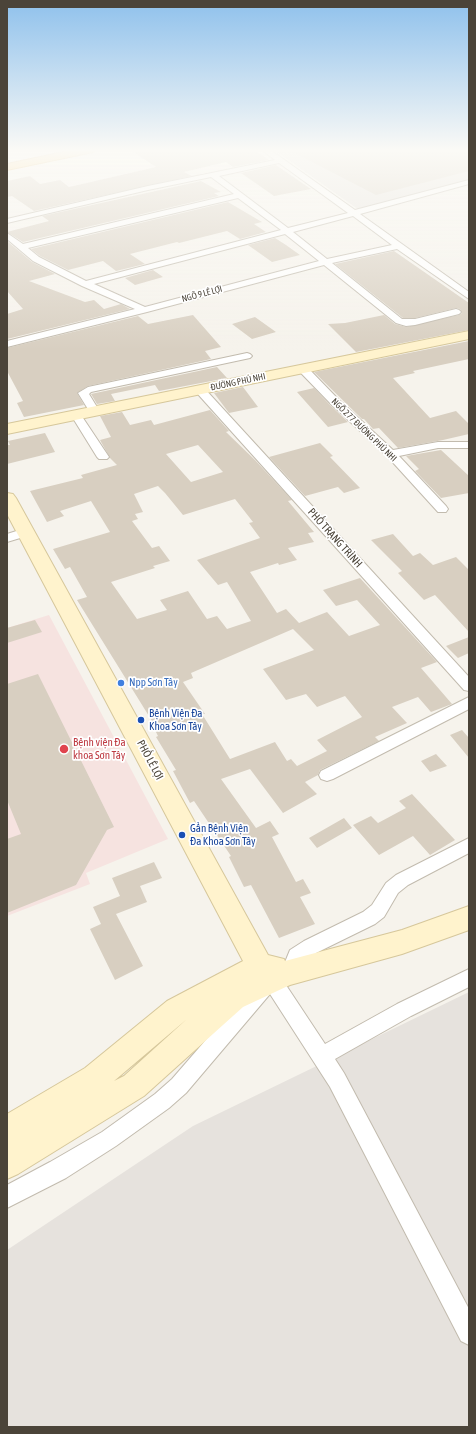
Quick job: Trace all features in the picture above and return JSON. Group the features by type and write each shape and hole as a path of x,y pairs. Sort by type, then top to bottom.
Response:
{"main road":[{"name":"ĐƯỜNG PHÚ NHI","path":"7,429 469,335"},
{"name":"PHỐ LÊ LỢI","path":"7,498 17,535 274,972"},
{"path":"7,1131 95,1078 177,1010 229,984 402,942 469,918"},
{"path":"7,1163 134,1086 228,1001 274,972"}],"street":[{"path":"7,221 30,216"},
{"path":"21,247 152,216"},
{"path":"265,216 284,229 398,321 406,323 415,322 456,312"},
{"path":"82,282 158,264 336,216"},
{"path":"356,216 469,296"},
{"path":"7,235 21,247 82,282 144,310"},
{"name":"NGÕ 9 LÊ LỢI","path":"7,344 144,310 324,262 398,246"},
{"path":"95,412 83,394 88,390 247,356"},
{"name":"NGÕ 277 ĐƯỜNG PHÚ NHI","path":"303,369 335,402 391,454 442,509"},
{"name":"PHỐ TRẠNG TRÌNH","path":"200,390 469,686"},
{"path":"76,415 103,457"},
{"path":"391,454 438,445 469,445"},
{"path":"327,775 469,702"},
{"path":"7,1197 58,1170 109,1139 162,1101 179,1086 274,972 310,947 373,915 378,911 392,888 402,880 469,845"},
{"path":"274,972 336,1080 469,1333"},
{"path":"322,1056 404,1010 469,978"}],"shaded area":[{"name":"Bệnh viện Đa khoa Sơn Tây","path":"49,615 168,839 86,873 90,884 7,916 7,628"},
{"path":"469,992 469,1427 7,1427 7,1250 193,1126"}],"building":[{"path":"42,216 134,216 23,242 7,232 49,221"},
{"path":"170,216 252,216 262,222 254,224 266,232 240,239 227,231 130,254 145,264 116,271 103,261 68,270 40,256 31,249"},
{"path":"275,238 300,255 272,262 248,245"},
{"path":"7,241 32,262 55,274 29,281 85,302 94,300 104,309 121,304 130,309 7,339 7,314 23,309 7,291"},
{"path":"394,251 469,303 469,330 356,352 328,324 345,323 384,315 395,324 406,327 459,315 462,313 460,309 456,308 415,318 403,318 335,264"},
{"path":"153,270 163,277 135,285 125,278"},
{"path":"193,315 221,347 205,351 211,359 88,386 77,393 84,405 24,417 17,403 23,401 7,371 7,348 138,316 148,324"},
{"path":"255,317 276,332 252,339 232,324"},
{"path":"469,341 469,359 413,371 415,373 393,378 430,418 456,411 469,424 469,434 443,440 398,448 379,428 373,429 314,372"},
{"path":"217,367 227,378 159,391 155,385 111,394 115,401 97,404 91,394"},
{"path":"243,387 258,407 229,413 214,393"},
{"path":"314,388 348,422 328,427 297,392"},
{"path":"210,410 229,431 226,432 255,460 292,500 288,501 314,532 308,533 314,542 288,548 297,560 279,565 278,563 250,572 277,613 286,609 299,623 327,612 349,636 380,625 357,600 336,606 323,590 360,578 437,662 421,668 452,704 431,712 418,697 392,707 407,723 375,737 379,741 320,770 318,775 305,782 317,794 283,813 250,769 221,779 256,828 270,821 279,834 272,837 296,882 303,879 311,893 300,897 315,924 279,938 251,885 244,887 229,857 231,856 194,801 190,803 173,771 176,770 156,737 158,736 151,722 152,721 77,600 87,597 70,567 65,569 53,549 110,532 91,501 60,511 64,516 47,522 30,491 83,478 81,475 117,465 110,458 100,440 111,437 100,416 122,412 130,425 151,420 154,425","holes":["198,445 223,472 191,482 166,454","158,486 183,515 235,499 253,522 249,523 260,538 197,560 218,585 227,582 251,621 227,629 217,616 207,619 188,591 160,600 167,610 137,619 111,582 155,568 153,566 170,561 159,546 152,548 132,521 138,519 135,514 143,512 134,494","293,629 314,650 263,669 286,700 306,694 317,707 345,696 362,717 317,740 327,751 297,766 291,759 287,761 275,742 230,759 202,714 205,714 183,682 193,678 191,673"]},
{"path":"45,433 55,452 7,464 7,445 10,445 8,441"},
{"path":"320,443 333,456 330,457 360,488 344,493 338,487 305,496 269,457"},
{"path":"441,450 469,476 469,493 441,498 415,471 419,469 406,456"},
{"path":"393,534 413,556 420,553 433,565 456,557 469,570 469,632 435,595 424,600 398,573 402,571 371,540"},
{"path":"35,620 42,632 7,643 7,628"},
{"path":"469,637 469,653 458,658 446,646"},
{"path":"38,674 114,827 107,830 76,885 7,913 7,839 21,834 7,800 7,684"},
{"path":"462,730 469,738 469,758 450,735"},
{"path":"436,754 447,766 430,772 421,761"},
{"path":"412,794 455,840 430,855 413,836 379,855 353,825 371,816 378,823 406,808 399,801"},
{"path":"344,818 352,828 317,848 309,838"},
{"path":"154,862 162,878 140,886 147,902 116,914 143,966 115,980 90,929 101,924 93,907 120,896 112,878"}],"place":[{"name":"Npp Sơn Tây","path":"121,683"},
{"name":"Bệnh Viện Đa Khoa Sơn Tây","path":"141,720"},
{"name":"Bệnh viện Đa khoa Sơn Tây","path":"64,749"},
{"name":"Gần Bệnh Viện Đa Khoa Sơn Tây","path":"182,835"}]}
